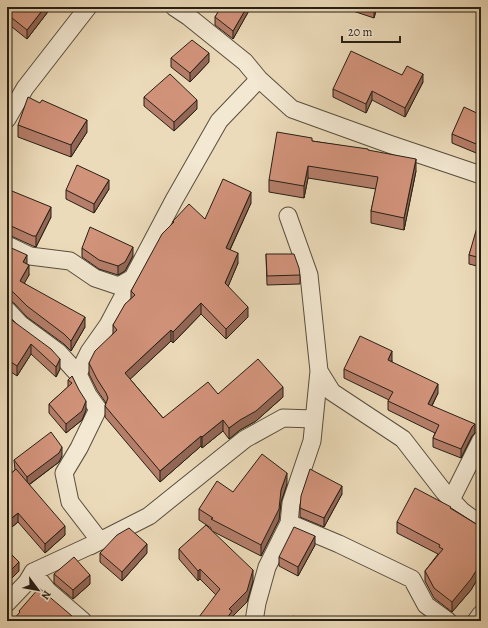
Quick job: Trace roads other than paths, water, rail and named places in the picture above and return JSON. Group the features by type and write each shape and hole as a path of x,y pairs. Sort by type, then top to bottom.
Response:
{"street":[{"path":"7,119 25,88 88,7"},
{"path":"174,7 189,17 245,62 259,79 292,109 481,175"},
{"path":"78,374 89,352 108,325 174,200 219,121 259,79"},
{"path":"254,621 257,603 267,567 289,523 291,504 312,441 319,371 309,275 288,216"},
{"path":"7,245 30,256 70,261 95,278 119,286 133,278"},
{"path":"7,310 20,324 58,352 78,374 88,395 98,409 79,448 64,473 70,502 100,541"},
{"path":"319,371 332,392 404,438 451,500 462,511 481,525"},
{"path":"7,603 27,582 33,572 74,555 149,516 246,439 283,418 314,419"},
{"path":"451,500 481,440"},
{"path":"289,523 339,544 412,579 426,605 448,621"},
{"path":"33,572 48,592 83,621"},
{"path":"476,621 481,614"}]}
